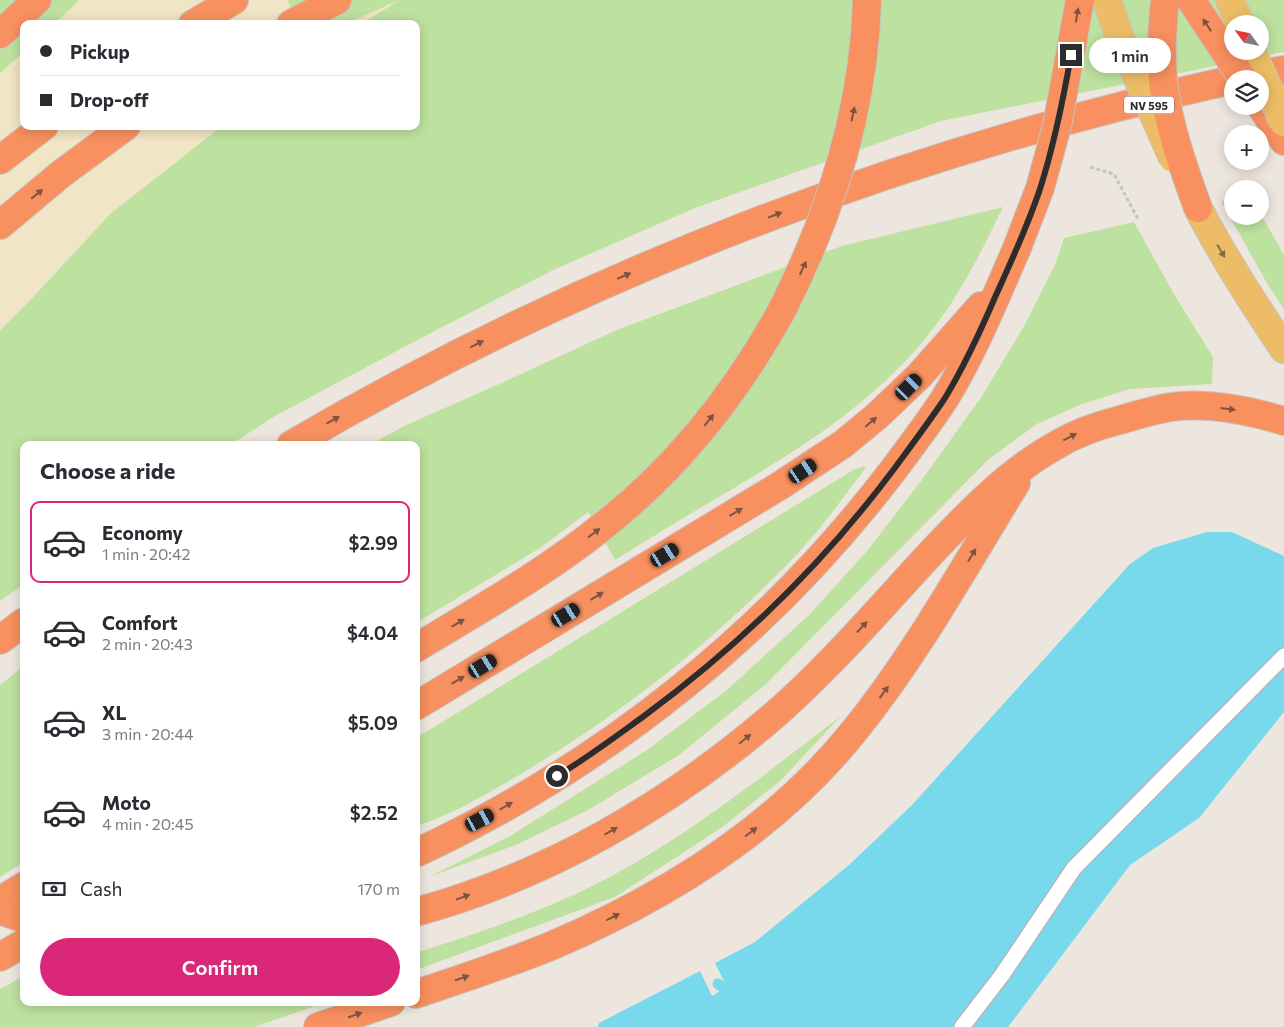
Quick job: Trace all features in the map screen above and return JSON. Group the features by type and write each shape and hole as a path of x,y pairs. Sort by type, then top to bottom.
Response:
{"highway":[{"path":"0,34 37,0"},
{"path":"200,20 234,0"},
{"path":"299,20 337,0"},
{"path":"420,646 552,564 604,526 639,495 690,442 727,397 763,344 781,312 817,236 834,188 849,138 860,78 867,0"},
{"path":"420,850 518,799 616,737 708,666 753,626 797,584 866,506 945,398 974,345 1017,248 1040,188 1058,126 1080,0"},
{"path":"1165,0 1162,29 1164,83 1180,158 1198,208"},
{"path":"1191,0 1237,70"},
{"path":"1269,73 1284,70"},
{"path":"298,441 392,388 484,340 683,251 825,197 950,156 1122,106 1224,82"},
{"path":"1266,115 1284,142"},
{"path":"0,160 39,130"},
{"path":"0,225 61,174 121,130"},
{"path":"420,704 781,485 859,431 919,376 960,332 990,292 1017,248"},
{"path":"420,911 489,887 550,862 631,819 692,780 747,738 796,696 961,521 1029,463 1050,448 1089,428 1171,407 1223,408 1264,415 1284,421"},
{"path":"420,993 541,950 606,921 658,894 695,871 762,822 789,799 830,758 870,710 925,633 1029,463"},
{"path":"0,640 20,625"},
{"path":"0,901 20,888"},
{"path":"0,910 20,918"},
{"path":"0,957 20,944"},
{"path":"318,1027 379,1006"}],"main road":[{"name":"NV 595","path":"1107,0 1120,38 1152,112 1198,208 1231,267 1284,349"},
{"path":"1230,0 1236,15"},
{"path":"1255,60 1284,122"}],"lane":[{"path":"962,1027 1002,975 1074,868 1284,656"}],"path":[{"path":"1090,167 1114,174 1139,221"}],"green space":[{"path":"0,0 80,0 58,20 20,20 20,56 0,73"},
{"path":"287,0 1284,0 1284,52 1269,55 1269,15 1224,15 1224,60 1244,60 941,121 695,208 553,270 275,416 236,441 20,441 20,587 0,601 0,330 111,213 217,130 420,130 420,20 367,20 396,2 355,20 298,20"},
{"path":"1003,207 964,283 935,326 889,378 836,422 778,461 615,560 588,512 540,548 420,621 420,441 377,441 404,426 619,329 842,246"},
{"path":"1134,222 1175,296 1213,357 1212,384 1130,389 1082,404 1037,424 989,459 765,685 679,755 588,810 518,844 429,877 510,836 647,750 727,690 810,614 867,551 921,481 982,396 1023,328 1055,265 1064,238"},
{"path":"1234,225 1267,225 1284,255 1284,309 1268,285"},
{"path":"867,466 826,521 799,552 763,589 685,659 644,691 558,751 468,804 420,825 420,736 855,469"},
{"path":"20,669 20,864 0,877 0,685"},
{"path":"841,716 780,781 721,828 615,897 420,969 420,952 544,908 593,886 676,838 760,778"},
{"path":"20,978 20,1006 315,1006 254,1027 0,1027 0,989"}],"sand":[{"path":"80,0 287,0 298,20 58,20"},
{"path":"399,0 367,20 355,20"},
{"path":"20,56 20,130 217,130 111,213 0,330 0,73"}],"water":[{"path":"1207,532 1232,532 1284,556 1284,712 1199,818 1130,865 1008,1027 598,1027 599,1023 700,971 712,996 727,987 715,963 755,942 849,865 912,805 1130,564 1153,548"}],"waterway":[{"path":"718,984 737,997"}],"route":[{"path":"557,776 616,737 652,710 708,666 753,626 797,584 866,506 927,424 945,398 974,345 1030,218 1058,126 1071,55"}]}
